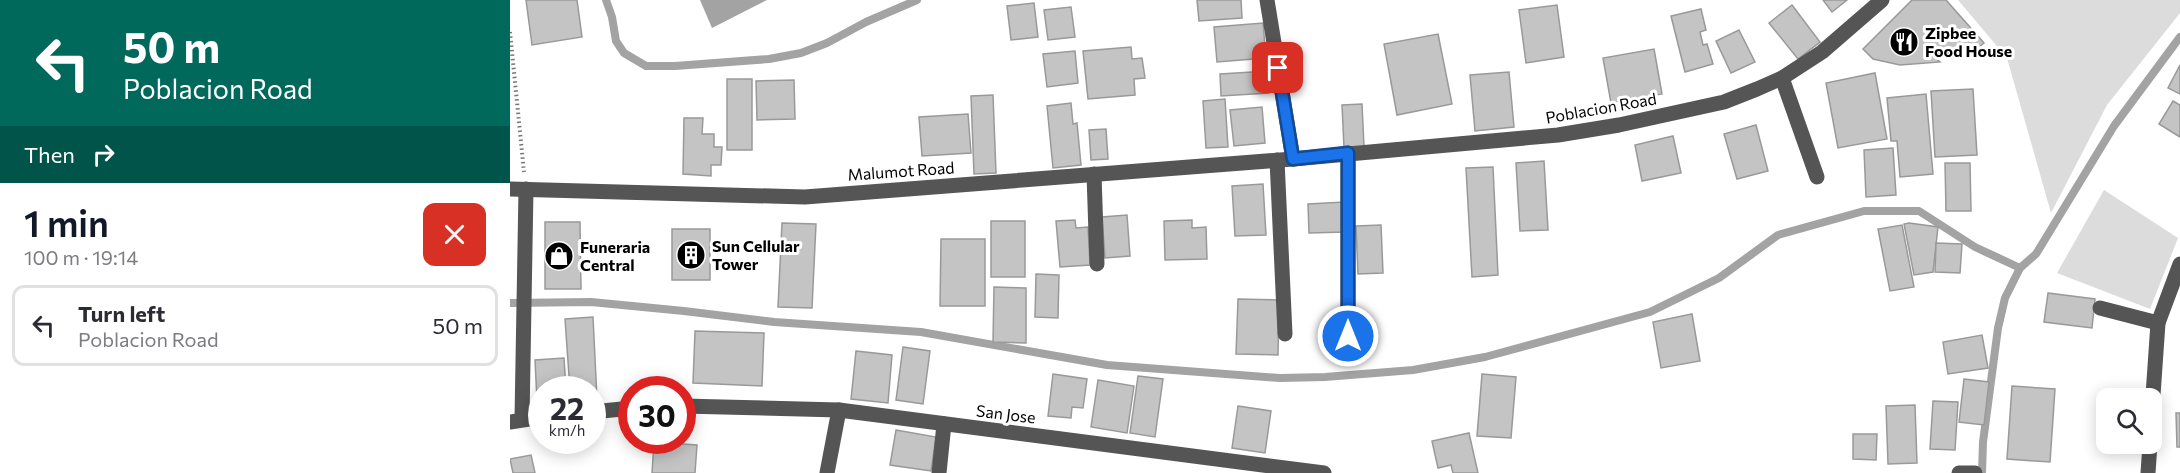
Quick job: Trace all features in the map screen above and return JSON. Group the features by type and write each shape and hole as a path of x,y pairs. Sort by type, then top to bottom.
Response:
{"street":[{"path":"1267,0 1293,159"},
{"name":"Poblacion Road","path":"1293,159 1558,135 1724,102 1782,78 1822,52 1882,0"},
{"path":"1782,78 1817,177"},
{"path":"1348,153 1348,336"},
{"name":"Malumot Road","path":"518,189 805,197 1293,159"},
{"path":"1277,160 1285,334"},
{"path":"1094,174 1097,264"},
{"path":"516,421 524,327 525,283 518,189"},
{"path":"2153,388 2158,323 2180,264"},
{"path":"2100,308 2158,323"},
{"name":"San Jose","path":"696,406 838,410 1324,473"},
{"path":"827,473 838,410"},
{"path":"939,473 944,424"},
{"path":"2148,473 2149,454"}],"path":[{"path":"510,32 518,189"}],"shaded area":[{"path":"700,0 767,0 712,28"},
{"path":"1958,0 2180,0 2180,13 2107,105 2051,213 2007,58"},
{"path":"2104,190 2178,238 2150,309 2057,273"}],"building":[{"path":"526,0 577,0 582,37 532,45"},
{"path":"1197,0 1241,0 1242,18 1199,21"},
{"path":"1823,0 1847,0 1832,12"},
{"path":"1912,0 1946,0 1984,43 1972,53 1933,56 1940,62 1900,65 1873,59 1863,49"},
{"path":"1034,3 1038,37 1011,40 1007,6"},
{"path":"1557,5 1564,57 1526,63 1519,10"},
{"path":"1792,5 1820,42 1798,59 1769,23"},
{"path":"1071,7 1075,37 1048,40 1044,10"},
{"path":"1701,9 1706,30 1700,32 1703,45 1707,44 1713,64 1685,72 1671,16"},
{"path":"1263,23 1266,58 1217,62 1214,27"},
{"path":"1739,30 1755,62 1731,73 1716,41"},
{"path":"1438,34 1452,104 1397,115 1384,44"},
{"path":"1131,47 1132,59 1142,58 1145,78 1134,79 1135,95 1088,99 1083,51"},
{"path":"1654,49 1662,94 1611,103 1603,58"},
{"path":"1075,51 1078,83 1047,87 1043,54"},
{"path":"2180,65 2180,94 2168,88"},
{"path":"1268,71 1269,93 1221,96 1220,74"},
{"path":"1509,72 1514,127 1475,131 1470,75"},
{"path":"1875,73 1887,139 1838,148 1826,83"},
{"path":"727,79 752,79 752,150 727,150"},
{"path":"794,80 795,119 757,120 756,81"},
{"path":"1973,89 1977,155 1935,157 1931,91"},
{"path":"1926,94 1933,174 1900,177 1897,141 1891,141 1887,98"},
{"path":"993,95 996,173 974,174 971,96"},
{"path":"1225,99 1228,147 1206,148 1203,101"},
{"path":"2173,101 2180,105 2180,137 2159,124"},
{"path":"1071,103 1073,124 1077,123 1081,165 1053,168 1047,106"},
{"path":"1362,104 1364,147 1344,148 1342,105"},
{"path":"1262,107 1265,143 1234,146 1230,110"},
{"path":"968,114 971,153 922,156 919,117"},
{"path":"684,118 703,118 702,134 714,134 714,147 722,147 721,165 711,165 711,176 683,174"},
{"path":"1756,125 1768,171 1737,179 1724,134"},
{"path":"1106,129 1108,159 1091,160 1089,130"},
{"path":"1673,136 1681,173 1642,181 1635,145"},
{"path":"1893,148 1896,195 1866,197 1864,150"},
{"path":"1544,161 1548,230 1520,231 1516,163"},
{"path":"1945,163 1970,163 1971,211 1946,211"},
{"path":"1493,167 1498,275 1472,277 1466,168"},
{"path":"1263,184 1266,235 1235,236 1232,186"},
{"path":"1344,202 1346,232 1309,233 1308,204"},
{"path":"1127,215 1130,256 1105,258 1102,217"},
{"path":"1075,220 1076,228 1088,227 1090,265 1060,267 1056,221"},
{"path":"1192,220 1192,228 1206,227 1207,259 1165,260 1164,221"},
{"path":"991,221 1025,221 1025,277 991,277"},
{"path":"545,222 580,222 581,289 545,289"},
{"path":"782,223 816,224 812,308 778,307"},
{"path":"1904,224 1938,227 1933,272 1914,275"},
{"path":"1381,225 1383,273 1358,274 1356,226"},
{"path":"1902,225 1914,287 1890,291 1878,229"},
{"name":"Sun Cellular Tower","path":"672,229 710,229 710,280 672,280"},
{"path":"941,239 985,239 985,306 940,306"},
{"path":"1936,243 1962,244 1960,273 1935,272"},
{"path":"1036,274 1059,275 1058,318 1035,317"},
{"path":"994,287 1026,288 1026,343 993,342"},
{"path":"2048,293 2095,299 2092,328 2044,322"},
{"path":"1238,299 1279,300 1278,355 1236,354"},
{"path":"1692,314 1700,361 1661,368 1653,322"},
{"path":"593,317 596,376 569,376 565,319"},
{"path":"695,331 764,333 762,386 696,383 696,376 693,376"},
{"path":"1982,335 1988,368 1948,374 1943,342"},
{"path":"903,347 930,351 923,404 896,400"},
{"path":"856,351 892,355 888,403 851,399"},
{"path":"564,358 565,376 536,376 535,360"},
{"path":"1053,374 1087,379 1083,408 1072,407 1071,418 1048,416"},
{"path":"1482,374 1516,377 1511,438 1477,436"},
{"path":"1138,376 1163,379 1155,437 1130,433"},
{"path":"1964,379 1989,382 1984,425 1959,422"},
{"path":"1098,380 1134,386 1127,433 1091,427"},
{"path":"2012,386 2055,389 2050,462 2007,459"},
{"path":"1933,401 1958,402 1955,450 1930,449"},
{"path":"1915,405 1917,463 1888,464 1886,406"},
{"path":"1238,406 1271,411 1265,453 1232,448"},
{"path":"2176,413 2180,413 2180,447 2177,447"},
{"path":"896,430 936,437 931,471 890,465"},
{"path":"1469,433 1478,473 1453,473 1451,465 1438,468 1432,441"},
{"path":"1853,434 1877,434 1876,460 1853,459"},
{"path":"697,445 695,473 652,473 653,454 696,454"},
{"path":"531,455 535,473 513,473 510,459"}],"waterway":[{"path":"606,0 612,17 616,41 624,53 646,66 769,59 801,53 917,0"},
{"path":"1982,473 1983,442 1998,328 2005,298 2020,268 2036,254 2114,126 2180,37"},
{"path":"510,303 591,302 774,322 921,332 1107,365 1280,378 1325,377 1413,370 1485,357 1650,312 1719,278 1778,235 1864,211 1919,211 1975,247 2020,268"}],"place":[{"name":"Zipbee Food House","path":"1904,42"},
{"name":"Sun Cellular Tower","path":"691,255"},
{"name":"Funeraria Central","path":"559,256"}],"route":[{"path":"1278,68 1293,159 1348,153 1348,336"}]}
